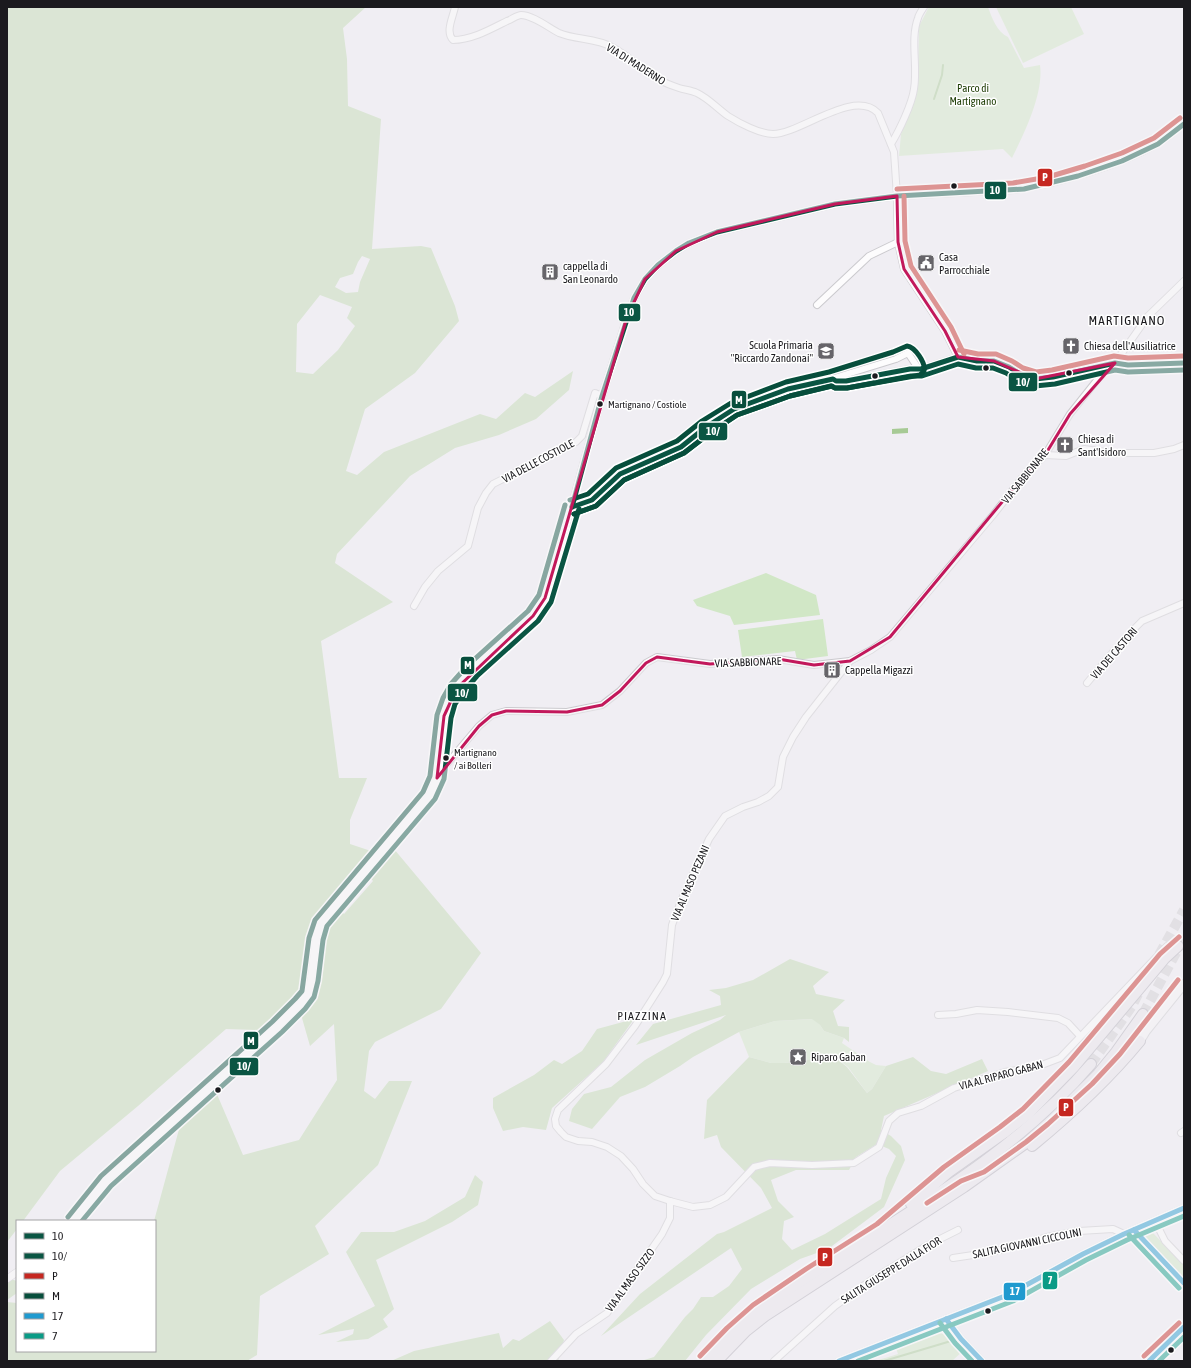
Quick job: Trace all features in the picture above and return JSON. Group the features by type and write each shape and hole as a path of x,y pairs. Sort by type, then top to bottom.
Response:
{"highway":[{"path":"881,1230 949,1172 1028,1114 1074,1067 1161,963 1181,944"},
{"path":"717,1361 746,1331 764,1316 964,1187 1020,1148 1053,1119 1098,1074 1143,1014"},
{"path":"964,1187 987,1178 1030,1148 1053,1129 1097,1089 1140,1041"},
{"path":"705,1361 740,1324 760,1309 936,1196 997,1152 1057,1102 1091,1064"}],"main road":[{"path":"1140,1041 1146,1031 1184,984"}],"street":[{"name":"VIA DI MADERNO","path":"455,7 449,30 453,40 466,38 487,31 521,15 541,22 560,33 598,41 612,46 644,71 679,88 697,92 729,117 763,132 773,134 789,131 823,115 838,110 861,107 875,110 878,113 896,160 897,196"},
{"path":"891,144 896,136 914,90 916,74 915,39 918,18 924,7"},
{"path":"74,1220 106,1181 274,1030 308,994 316,939 321,923 428,796 437,778 444,716 449,701 457,688 472,671 533,616 545,598 572,507 602,396 627,317 634,298 645,279 658,266 676,251 690,243 717,232 835,204 897,196 1024,189 1078,176 1122,161 1158,144 1184,124"},
{"path":"897,196 898,242 904,269 946,331 958,357"},
{"path":"817,305 869,256 898,242"},
{"name":"VIA SABBIONARE","path":"437,778 479,726 492,715 506,711 567,712 602,706 620,691 646,662 657,657 710,664 778,659 814,665 850,661 871,650 890,637 994,514 1022,478 1045,455 1070,414 1105,370 1115,363 1148,316 1184,281"},
{"path":"572,507 592,500 620,474 681,447 706,427 734,409 788,389 833,379 896,359 908,353 918,368"},
{"path":"833,379 836,381 846,381 918,368 921,369 958,357 977,361 994,361 1009,367 1020,374 1035,378 1053,377 1115,363 1184,363"},
{"name":"VIA DELLE COSTIOLE","path":"414,606 425,587 438,571 468,546 478,508 493,484 576,442 582,436 594,393 602,396"},
{"path":"1045,455 1066,456 1084,450 1112,453 1154,453 1174,449 1184,445"},
{"name":"VIA DEI CASTORI","path":"1087,683 1113,652 1128,639 1135,628 1142,621 1184,603"},
{"name":"VIA AL MASO PEZANI","path":"670,1202 655,1196 643,1184 633,1169 621,1156 607,1147 592,1142 578,1141 566,1136 556,1126 555,1119 558,1110 587,1084 614,1054 635,1026 667,974 672,925 681,901 710,839 725,816 769,796 778,787 784,757 793,737 806,716 850,661"},
{"name":"VIA AL RIPARO GABAN","path":"670,1202 693,1207 710,1205 726,1197 754,1167 770,1163 812,1165 854,1163 879,1147 889,1121 898,1113 921,1106 954,1088 1005,1072 1039,1066 1060,1058 1167,946 1181,944"},
{"path":"938,1015 956,1014 977,1010 1058,1018 1068,1023 1080,1036"},
{"name":"VIA AL MASO SIZZO","path":"551,1361 576,1334 607,1312 662,1234 670,1218 670,1202"},
{"path":"839,1361 1020,1289 1083,1254 1124,1234 1184,1208"},
{"path":"1155,1221 1165,1241 1184,1261"},
{"name":"SALITA GIOVANNI CICCOLINI","path":"953,1258 992,1252 1047,1237 1079,1231 1113,1229 1124,1234"},
{"name":"SALITA GIUSEPPE DALLA FIOR","path":"774,1361 835,1306 870,1281 928,1245 958,1230"},
{"path":"1134,1230 1184,1283"},
{"path":"7,1279 16,1273"},
{"path":"946,1319 961,1339 982,1361"},
{"path":"1149,1361 1184,1328"}],"highlighted area":[{"path":"897,196 898,242 904,269 945,331 958,357 994,361 1035,379 1115,363 1070,414 1045,455 1022,478 890,637 850,661 814,665 778,659 710,664 657,657 646,663 620,691 602,705 567,712 506,711 492,715 479,726 437,778 444,716 457,688 533,616 545,598 627,317 645,279 676,251 717,232 835,204"}],"green space":[{"name":"Parco di Martignano","path":"929,7 988,7 995,24 1004,35 1008,37 1024,68 1040,65 1039,88 1036,100 1032,113 1012,158 1003,149 899,156 901,134 912,107 918,74 919,26"},
{"path":"996,7 1071,7 1084,34 1023,63"},
{"path":"766,573 816,595 820,615 734,625 730,616 697,606 693,600"},
{"path":"823,619 828,656 797,660 795,651 742,657 738,630"},
{"path":"813,1019 824,1031 844,1038 842,1043 870,1062 876,1065 886,1066 872,1089 867,1093 848,1067 833,1056 785,1063 771,1063 749,1057 739,1032 775,1021"},
{"path":"1147,1230 1152,1232 1184,1265 1184,1278 1145,1238 1144,1234"},
{"path":"927,1332 944,1334 964,1350 952,1361 875,1361 898,1354 895,1345"}],"shaded area":[{"path":"7,7 366,7 343,28 347,59 348,106 381,119 372,249 421,246 431,248 455,306 459,321 415,373 365,409 346,471 357,475 384,452 480,414 496,419 525,393 535,397 573,371 569,390 536,419 499,435 455,448 410,476 337,554 335,563 393,602 321,641 339,778 367,778 350,820 350,844 374,852 332,901 344,914 373,881 368,875 394,849 481,953 441,1009 375,1042 369,1051 364,1091 375,1099 389,1081 412,1081 378,1165 315,1226 329,1254 260,1296 257,1355 247,1361 7,1361 7,1302 16,1303 16,1352 156,1352 156,1220 154,1220 181,1122 216,1092 243,1155 299,1140 337,1080 334,1024 310,1046 296,997 259,1030 226,1029 138,1106 60,1171 24,1220 16,1220 16,1230 7,1242","holes":["362,256 370,259 360,282 358,292 346,293 335,287 340,278 353,274","320,295 352,307 347,318 355,326 338,350 313,374 296,372 297,324"]},
{"path":"908,428 908,433 892,434 892,429"},
{"path":"790,959 829,972 813,986 816,994 845,1000 833,1011 838,1026 849,1027 849,1042 844,1038 824,1031 820,1025 812,1019 775,1021 739,1032 693,1057 645,1087 620,1097 592,1129 569,1121 572,1109 584,1094 611,1087 645,1060 692,1033 720,1020 726,1015 636,1045 653,1024 721,1005 720,996 709,990 726,988 753,980"},
{"path":"634,1019 603,1062 552,1108 546,1130 523,1127 503,1131 493,1108 493,1098 534,1075 554,1060 562,1064 582,1051 597,1029"},
{"path":"833,1056 847,1067 867,1093 872,1089 886,1066 913,1057 931,1071 946,1074 982,1059 988,1071 884,1116 881,1130 891,1136 901,1146 905,1160 884,1207 828,1249 800,1259 751,1289 706,1335 685,1361 641,1361 654,1357 701,1297 713,1297 729,1286 742,1269 731,1248 601,1336 640,1294 717,1234 772,1208 761,1188 721,1147 717,1135 704,1139 707,1100 749,1057 771,1063 785,1063","holes":["877,1144 889,1149 896,1156 886,1178 881,1199 825,1234 792,1250 782,1239 784,1221 794,1217 778,1201 771,1180 796,1170 849,1170 856,1157"]},
{"path":"475,1175 483,1182 478,1205 452,1222 376,1260 394,1309 383,1319 388,1327 368,1339 336,1342 353,1334 354,1329 318,1335 375,1306 346,1252 361,1232 394,1232 425,1221 465,1197"},
{"path":"7,1278 16,1281 16,1294 7,1300"},
{"path":"550,1321 564,1340 558,1361 391,1361 414,1351 499,1333 503,1348 513,1339 519,1341"}],"waterway":[{"path":"934,99 942,75 943,65"},
{"path":"884,1361 951,1341"}],"tunnel":[{"path":"1159,955 1184,910"},
{"path":"1143,1014 1184,938"},
{"path":"1091,1064 1132,1006 1138,994"}],"transit line":[{"name":"P","path":"897,189 1013,183 1048,177 1122,153 1154,138 1180,118"},
{"name":"10","path":"572,507 602,396 634,298 645,279 658,265 676,251 689,243 717,232 835,204 897,196 1024,189 1078,176 1122,161 1158,144 1184,124"},
{"name":"P","path":"904,196 905,241 911,266 951,327 964,354"},
{"name":"M","path":"570,500 588,494 616,468 677,441 702,421 731,403 786,382 829,372 893,352 907,346 913,349 922,360 924,371 920,375 847,388 835,388 831,386 790,396 737,415 684,453 624,480 596,506 574,514"},
{"name":"P","path":"959,350 978,354 996,354 1023,368 1036,372 1052,370 1114,356 1128,358 1184,356"},
{"name":"10","path":"572,507 592,500 620,474 681,447 706,427 734,409 788,389 833,379 836,381 846,381 910,369 921,369 958,357 977,361 994,361 1009,367 1020,374 1035,379 1053,377 1115,363 1128,365 1184,363"},
{"name":"10/","path":"574,514 596,506 624,480 684,453 737,415 790,396 832,386 835,388 847,388 911,376 922,376 958,364 976,368 993,368 1006,373 1017,380 1035,386 1055,384 1115,370 1128,372 1184,370"},
{"name":"M","path":"68,1217 101,1176 272,1022 302,991 309,938 315,920 423,792 430,776 437,715 443,698 451,684 467,666 528,611 539,595 565,505"},
{"name":"10/","path":"83,1220 111,1186 282,1032 305,1009 314,997 318,981 323,940 327,926 435,799 444,779 451,718 455,704 477,676 538,621 551,602 579,509"},
{"name":"P","path":"700,1356 727,1328 753,1305 877,1224 944,1167 1023,1109 1069,1062 1160,954 1179,937"},
{"name":"P","path":"927,1203 961,1181 984,1172 1048,1124 1092,1084 1120,1054 1178,980"},
{"name":"17","path":"839,1361 1010,1294 1083,1254 1124,1234 1184,1208"},
{"name":"7","path":"858,1361 1013,1301 1086,1260 1127,1240 1184,1216"},
{"name":"17","path":"1134,1230 1184,1283"},
{"name":"7","path":"1129,1235 1179,1288"},
{"name":"17","path":"946,1319 961,1339 982,1361"},
{"name":"7","path":"940,1323 955,1343 972,1361"},
{"name":"P","path":"1144,1356 1179,1323"},
{"name":"17","path":"1149,1361 1184,1327"},
{"name":"7","path":"1159,1361 1184,1337"}],"place":[{"name":"Casa Parrocchiale","path":"926,263"},
{"name":"cappella di San Leonardo","path":"550,272"},
{"name":"Chiesa dell'Ausiliatrice","path":"1071,346"},
{"name":"Scuola Primaria \"Riccardo Zandonai\"","path":"826,351"},
{"name":"Martignano / Costiole","path":"600,404"},
{"name":"Chiesa di Sant'Isidoro","path":"1065,445"},
{"name":"Cappella Migazzi","path":"832,670"},
{"name":"Martignano / ai Bolleri","path":"446,758"},
{"name":"Riparo Gaban","path":"798,1057"}],"district":[{"name":"MARTIGNANO","path":"1127,320"},
{"name":"PIAZZINA","path":"642,1016"}]}
